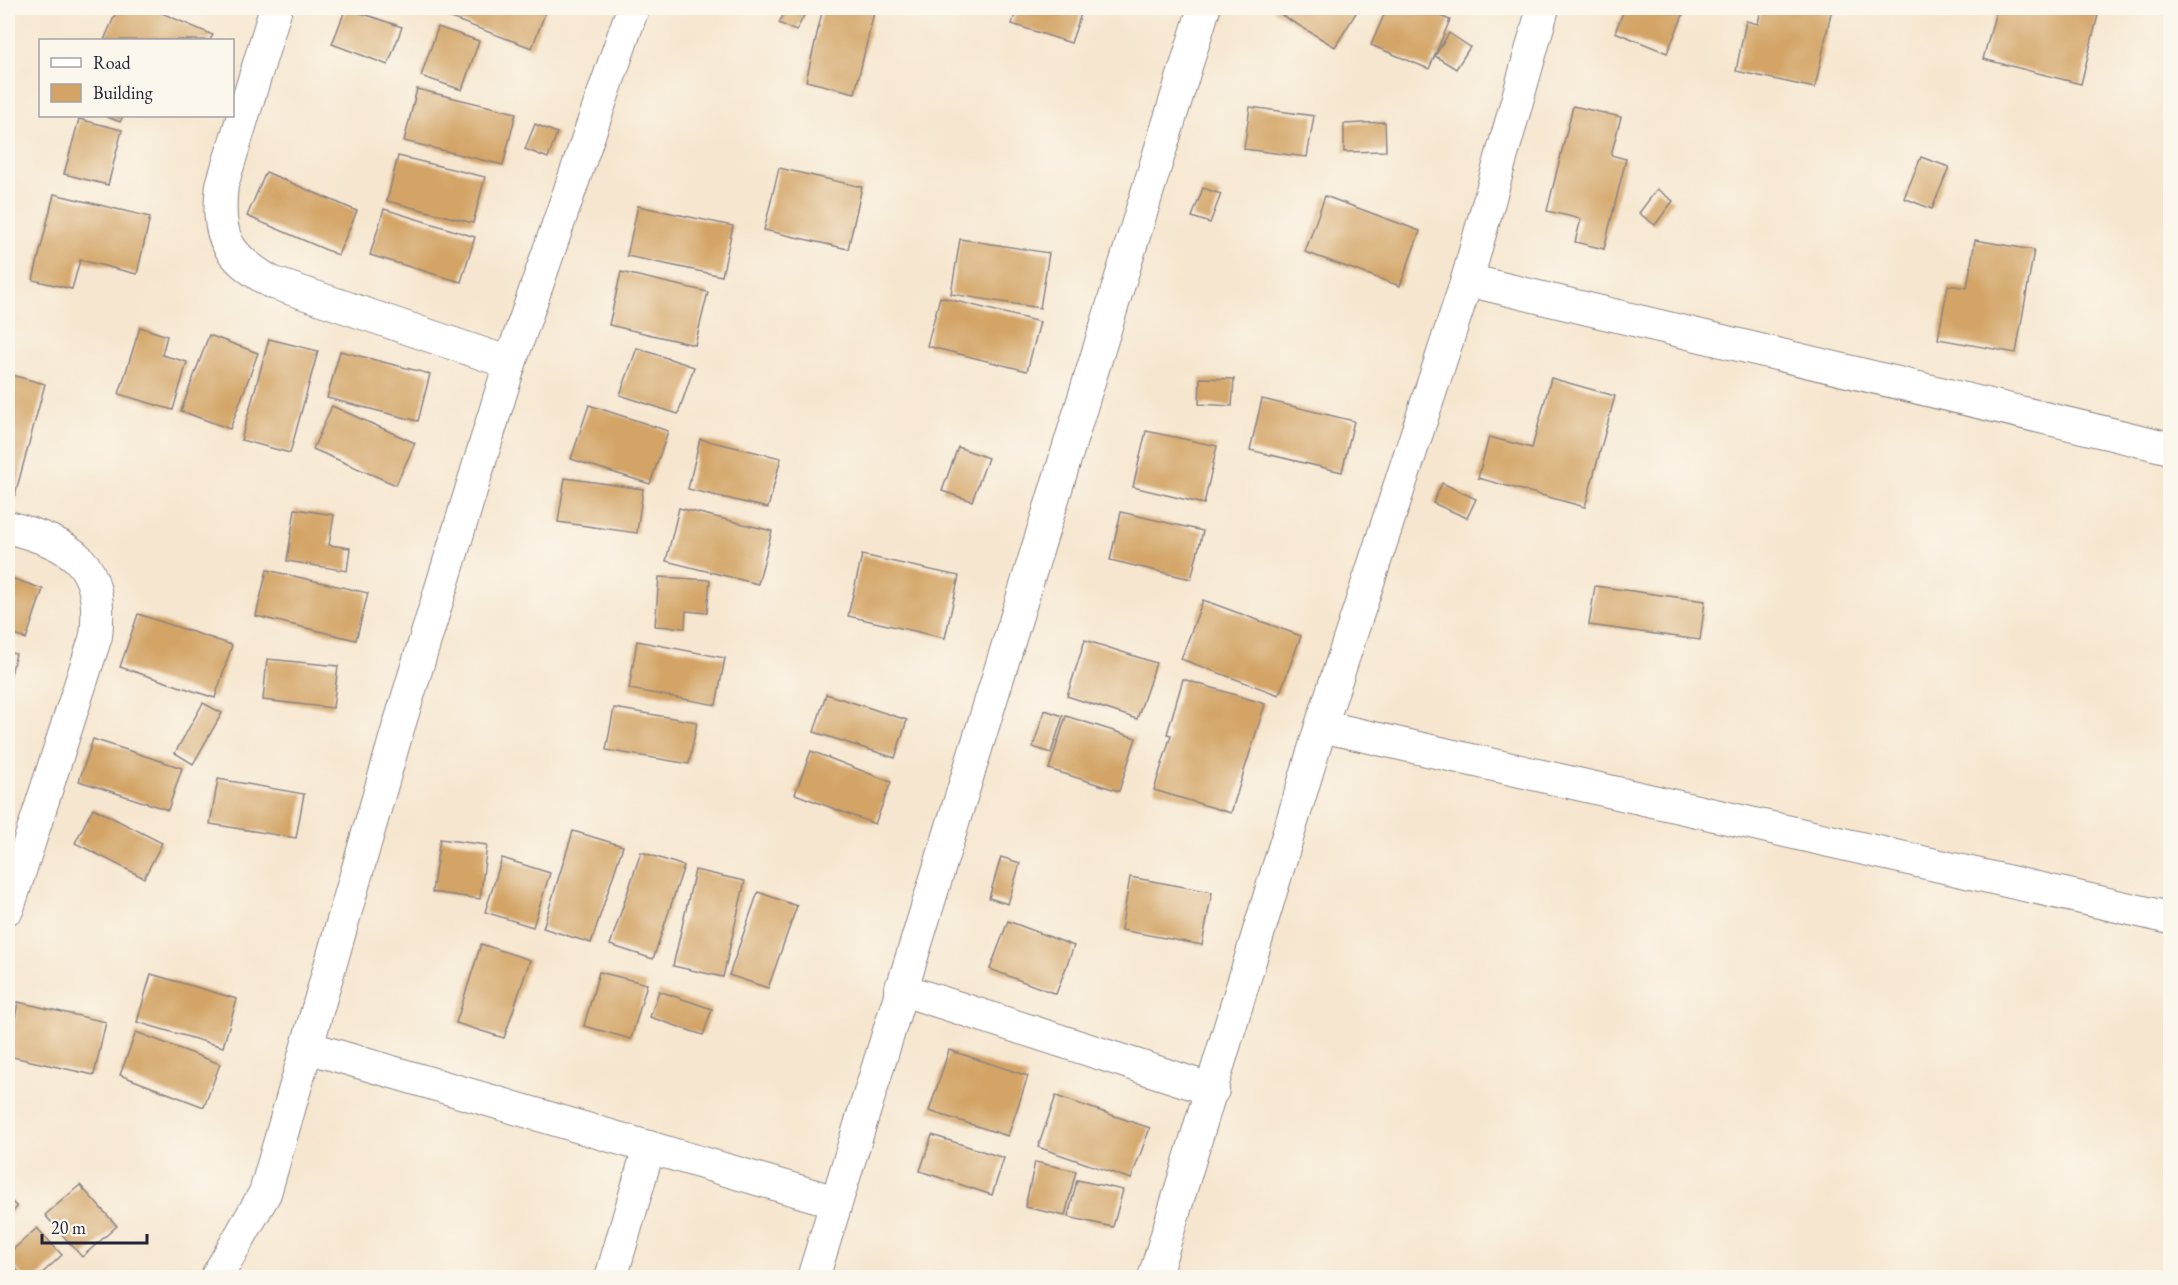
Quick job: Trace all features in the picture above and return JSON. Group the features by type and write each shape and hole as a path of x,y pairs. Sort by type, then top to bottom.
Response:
{"street":[{"path":"276,8 222,185 218,214 226,244 245,267 271,282 510,363"},
{"path":"216,1278 265,1193 397,732 510,363 633,8"},
{"path":"813,1278 900,989 1204,8"},
{"path":"1154,1278 1213,1090 1321,726 1467,280 1543,8"},
{"path":"1467,280 2170,448"},
{"path":"8,527 43,537 71,551 90,575 99,605 96,636 8,908"},
{"path":"1321,726 2170,918"},
{"path":"900,989 1213,1090"},
{"path":"307,1047 836,1202"},
{"path":"611,1278 649,1148"}],"building":[{"path":"118,8 150,8 213,35 211,39 104,39"},
{"path":"346,8 402,27 388,65 332,44"},
{"path":"442,8 547,8 532,48 440,14"},
{"path":"787,8 808,8 796,31 779,23"},
{"path":"823,8 875,8 855,93 806,81"},
{"path":"1017,8 1083,8 1071,43 1012,24"},
{"path":"1274,8 1359,8 1335,47 1273,10"},
{"path":"1387,8 1420,8 1450,20 1429,69 1371,45"},
{"path":"1625,8 1686,8 1667,53 1615,32"},
{"path":"1761,8 1832,8 1815,88 1736,71 1746,21 1758,24"},
{"path":"1997,8 2084,8 2099,11 2081,84 1983,59"},
{"path":"438,27 479,41 462,90 421,76"},
{"path":"1449,33 1470,47 1456,69 1435,56"},
{"path":"417,89 516,113 503,165 404,141"},
{"path":"1573,106 1621,117 1611,155 1626,159 1604,249 1575,242 1581,219 1547,211"},
{"path":"1250,107 1314,116 1307,157 1244,149"},
{"path":"108,117 122,117 120,122"},
{"path":"79,119 122,130 108,185 64,174"},
{"path":"1385,122 1386,151 1344,152 1344,124"},
{"path":"535,124 557,133 548,158 525,149"},
{"path":"398,156 485,177 473,223 387,201"},
{"path":"1921,157 1949,167 1932,209 1904,198"},
{"path":"779,168 862,187 848,249 764,230"},
{"path":"266,172 357,211 338,255 247,216"},
{"path":"1203,188 1221,194 1210,223 1192,217"},
{"path":"1657,189 1673,201 1655,225 1639,213"},
{"path":"54,194 150,217 137,274 80,260 72,289 33,280"},
{"path":"1325,196 1420,231 1400,286 1305,252"},
{"path":"638,206 733,226 722,276 627,256"},
{"path":"384,209 475,237 461,282 370,255"},
{"path":"960,239 1049,253 1040,308 951,294"},
{"path":"1975,240 2034,250 2016,353 1938,339 1948,285 1967,288"},
{"path":"621,272 708,292 695,345 609,325"},
{"path":"940,297 1040,322 1027,371 927,346"},
{"path":"140,327 167,336 162,355 187,362 173,410 119,394"},
{"path":"209,335 258,353 230,429 181,411"},
{"path":"269,339 318,351 290,453 241,440"},
{"path":"637,348 694,367 678,414 620,395"},
{"path":"340,351 430,374 418,421 327,398"},
{"path":"8,374 45,384 15,495 8,493"},
{"path":"1200,378 1234,379 1232,406 1199,404"},
{"path":"1551,378 1615,396 1585,507 1478,478 1489,437 1532,448"},
{"path":"1262,399 1354,421 1342,472 1250,450"},
{"path":"589,405 668,431 650,484 571,459"},
{"path":"332,406 415,443 396,485 313,449"},
{"path":"1146,431 1217,446 1204,504 1133,487"},
{"path":"700,439 781,458 768,508 688,489"},
{"path":"958,447 988,458 972,501 942,491"},
{"path":"565,478 643,489 637,533 558,522"},
{"path":"1442,483 1476,499 1467,518 1433,503"},
{"path":"679,508 772,531 758,584 666,561"},
{"path":"295,509 334,515 329,545 350,548 347,571 287,561"},
{"path":"1121,512 1203,531 1191,579 1110,560"},
{"path":"862,555 959,576 945,638 848,616"},
{"path":"267,570 368,593 356,640 256,616"},
{"path":"8,577 43,589 26,639 8,633"},
{"path":"659,577 710,580 707,613 686,611 685,628 655,626"},
{"path":"1595,586 1705,601 1700,640 1589,625"},
{"path":"1203,600 1301,636 1279,695 1181,659"},
{"path":"138,614 232,645 215,698 120,667"},
{"path":"1085,640 1156,663 1137,719 1067,696"},
{"path":"637,641 725,658 716,705 629,689"},
{"path":"8,652 16,654 8,686"},
{"path":"267,659 338,666 333,708 263,700"},
{"path":"1183,679 1265,704 1231,813 1154,790 1171,735 1167,734"},
{"path":"826,694 907,720 895,758 814,732"},
{"path":"203,703 222,713 193,764 175,753"},
{"path":"614,708 697,722 689,764 606,750"},
{"path":"1045,710 1063,716 1051,753 1033,747"},
{"path":"1066,716 1136,738 1119,791 1049,769"},
{"path":"93,739 182,768 168,810 79,781"},
{"path":"811,751 891,782 875,824 795,794"},
{"path":"218,779 304,794 296,838 210,824"},
{"path":"93,808 162,843 144,878 75,843"},
{"path":"573,831 623,846 591,943 543,928"},
{"path":"440,839 487,845 480,899 432,892"},
{"path":"641,852 684,866 653,959 610,945"},
{"path":"1001,857 1020,863 1008,904 989,898"},
{"path":"502,858 550,873 533,927 485,912"},
{"path":"695,870 745,881 723,977 673,966"},
{"path":"1130,877 1212,892 1202,945 1121,930"},
{"path":"758,892 797,906 768,988 729,975"},
{"path":"1008,921 1074,946 1056,994 990,969"},
{"path":"481,944 530,960 504,1038 456,1023"},
{"path":"599,972 647,984 631,1039 584,1026"},
{"path":"151,974 237,999 223,1047 137,1022"},
{"path":"659,991 712,1009 703,1035 650,1017"},
{"path":"18,1002 106,1022 94,1075 8,1056"},
{"path":"136,1032 220,1064 204,1107 120,1075"},
{"path":"949,1050 1028,1076 1008,1136 929,1111"},
{"path":"1056,1096 1150,1128 1131,1179 1038,1147"},
{"path":"932,1135 1004,1158 992,1195 920,1171"},
{"path":"1035,1162 1076,1171 1065,1216 1025,1207"},
{"path":"1077,1180 1123,1190 1113,1227 1068,1217"},
{"path":"80,1185 117,1226 82,1257 45,1215"},
{"path":"8,1198 17,1207 8,1217"},
{"path":"37,1228 62,1255 37,1278 24,1278 8,1259 8,1254"}]}
